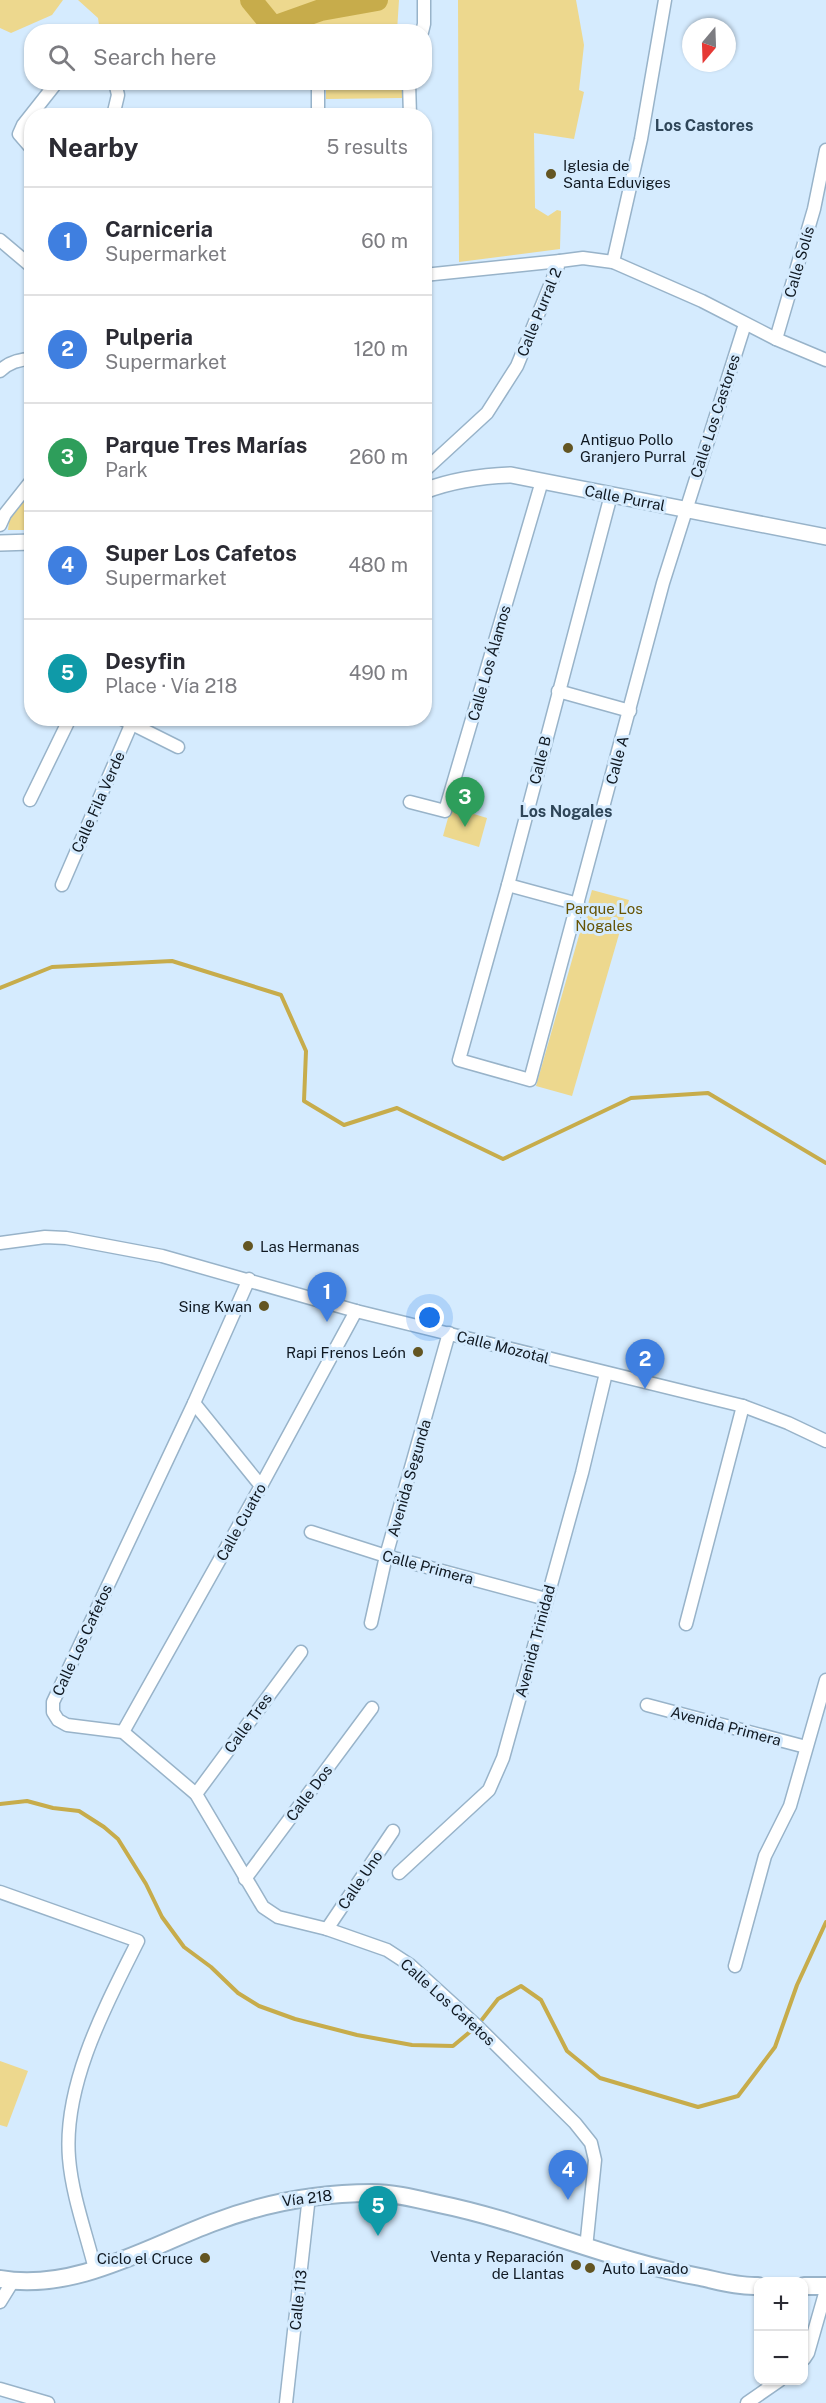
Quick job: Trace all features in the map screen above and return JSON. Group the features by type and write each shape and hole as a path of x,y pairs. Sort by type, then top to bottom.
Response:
{"main road":[{"name":"Vía 218","path":"6,2280 49,2280 95,2269 213,2222 275,2202 309,2196 374,2193 406,2197 472,2211 665,2271 754,2286"},
{"path":"808,2286 826,2286"}],"street":[{"path":"424,0 424,24"},
{"path":"613,262 641,139 665,0"},
{"path":"36,108 51,90"},
{"path":"114,108 117,90"},
{"path":"318,90 318,108"},
{"path":"409,90 410,108"},
{"path":"24,124 19,134 24,140"},
{"name":"Calle Solís","path":"776,339 814,208 826,150"},
{"path":"0,240 24,260"},
{"name":"Calle Purral 2","path":"432,464 487,413 518,366 560,261 583,258 613,262 702,301 776,339 826,360"},
{"path":"432,274 560,261"},
{"name":"Calle Los Castores","path":"686,509 745,324"},
{"path":"2,366 24,359"},
{"name":"Calle Purral","path":"432,488 446,483 487,476 511,475 826,537"},
{"name":"Calle Los Álamos","path":"410,802 445,811 542,481"},
{"path":"0,525 5,514 24,490"},
{"name":"Calle B","path":"530,1080 459,1060 508,885 611,495"},
{"name":"Calle A","path":"530,1080 663,583 686,509"},
{"path":"0,543 24,542"},
{"path":"558,691 630,711"},
{"path":"30,800 66,726"},
{"name":"Calle Fila Verde","path":"62,885 127,726"},
{"path":"140,726 178,747"},
{"path":"508,885 578,904"},
{"name":"Calle Mozotal","path":"0,1243 45,1237 89,1241 162,1256 356,1311 743,1406 788,1423 826,1441"},
{"name":"Calle Los Cafetos","path":"249,1279 194,1403 53,1702 53,1712 58,1720 67,1725 123,1732 196,1794 263,1907 278,1917 327,1929 387,1950 410,1965 485,2034 575,2123 591,2143 595,2160 586,2248"},
{"name":"Calle Cuatro","path":"123,1732 356,1311"},
{"name":"Avenida Segunda","path":"371,1623 386,1556 449,1333"},
{"name":"Avenida Trinidad","path":"399,1873 489,1790 503,1758 582,1473 606,1373"},
{"path":"194,1403 261,1486"},
{"path":"686,1624 743,1406"},
{"name":"Calle Primera","path":"311,1532 386,1556 546,1599"},
{"name":"Calle Tres","path":"196,1794 301,1652"},
{"path":"735,1966 765,1856 790,1806 826,1680"},
{"name":"Avenida Primera","path":"647,1705 806,1747"},
{"name":"Calle Dos","path":"245,1879 372,1708"},
{"name":"Calle Uno","path":"327,1929 393,1831"},
{"path":"0,1892 138,1941 96,2028 78,2082 71,2118 69,2157 79,2209 95,2269"},
{"name":"Calle 113","path":"286,2403 309,2196"},
{"path":"0,2302 6,2280"},
{"path":"808,2353 826,2290"},
{"path":"747,2403 773,2385"},
{"path":"0,2389 48,2403"}],"green space":[{"path":"0,0 63,0 52,15 32,24 24,24 24,27 11,33 0,28"},
{"path":"78,0 399,0 397,24 99,24 98,18"},
{"path":"458,0 576,0 584,45 579,90 584,92 574,139 534,133 535,208 548,216 557,210 561,211 560,249 459,262"},
{"path":"326,90 402,90 402,98 326,99"},
{"path":"24,497 24,530 8,530 10,515"},
{"path":"451,807 487,818 479,847 443,836"},
{"name":"Parque Los Nogales","path":"592,890 629,900 572,1096 536,1086"},
{"path":"0,2061 28,2071 7,2127 0,2125"}],"waterway":[{"path":"251,0 271,24"},
{"path":"281,24 321,10 377,0"},
{"path":"0,988 52,967 172,961 281,995 306,1051 304,1101 344,1125 397,1108 503,1159 631,1098 708,1093 826,1163"},
{"path":"0,1804 27,1801 53,1808 79,1811 104,1827 118,1839 146,1884 162,1917 184,1947 211,1967 238,1993 259,2006 295,2019 357,2035 412,2045 453,2046 477,2026 498,1999 521,1986 541,2000 567,2051 600,2078 698,2107 738,2096 775,2047 797,1985 826,1922"}],"place":[{"name":"Iglesia de Santa Eduviges","path":"551,174"},
{"name":"Antiguo Pollo Granjero Purral","path":"568,448"},
{"name":"Parque Tres Marías","path":"465,827"},
{"name":"Las Hermanas","path":"248,1246"},
{"name":"Sing Kwan","path":"264,1306"},
{"name":"Carniceria","path":"327,1322"},
{"name":"Rapi Frenos León","path":"418,1352"},
{"name":"Pulperia","path":"645,1389"},
{"name":"Super Los Cafetos","path":"568,2200"},
{"name":"Desyfin","path":"378,2236"},
{"name":"Ciclo el Cruce","path":"205,2258"},
{"name":"Venta y Reparación de Llantas","path":"576,2265"},
{"name":"Auto Lavado","path":"590,2268"}],"district":[{"name":"Los Castores","path":"704,125"},
{"name":"Los Nogales","path":"566,811"}]}
